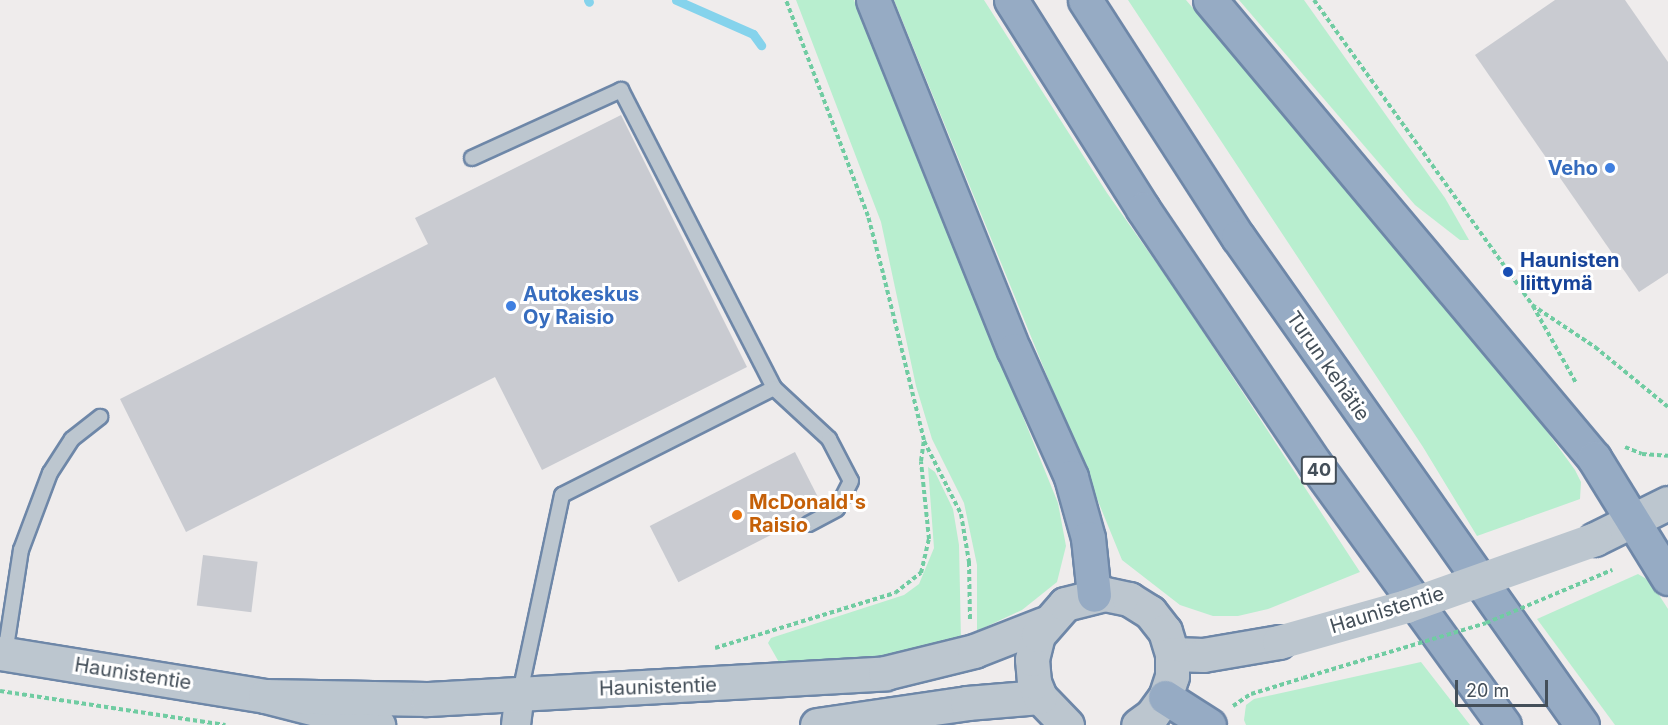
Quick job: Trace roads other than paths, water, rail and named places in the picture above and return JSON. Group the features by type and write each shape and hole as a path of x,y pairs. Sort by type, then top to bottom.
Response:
{"highway":[{"path":"873,0 1014,350 1071,477 1088,538 1094,595"},
{"name":"40","path":"1011,0 1143,209 1315,464 1504,725"},
{"name":"Turun kehätie","path":"1085,0 1238,237 1582,725"},
{"path":"1210,0 1594,458 1668,578"},
{"path":"1165,697 1219,718"}],"street":[{"name":"Haunistentie","path":"1172,654 1203,655 1279,642 1406,606 1595,539 1634,522 1668,503"},
{"path":"1067,725 1040,697 1034,682 1032,658 1043,624 1065,604 1094,595 1129,599 1150,612 1165,631 1172,654 1172,676 1165,697 1152,715 1138,725"},
{"name":"Haunistentie","path":"265,696 377,700 885,673 974,651 1043,624"},
{"name":"Haunistentie","path":"3,653 265,696 378,725"},
{"path":"516,725 520,693"},
{"path":"817,725 859,723 967,703 1040,697"}],"lane":[{"path":"472,158 621,90 774,388 829,439 851,481 837,509 809,524"},
{"path":"520,693 562,495 774,388"},
{"path":"3,653 21,550 50,473 72,439 100,417"}],"waterway":[{"path":"676,0 753,34 761,45"}],"place":[{"name":"Veho","path":"1610,168"},
{"name":"Haunisten liittymä","path":"1508,272"},
{"name":"Autokeskus Oy Raisio","path":"511,306"},
{"name":"McDonald's Raisio","path":"737,515"}]}
